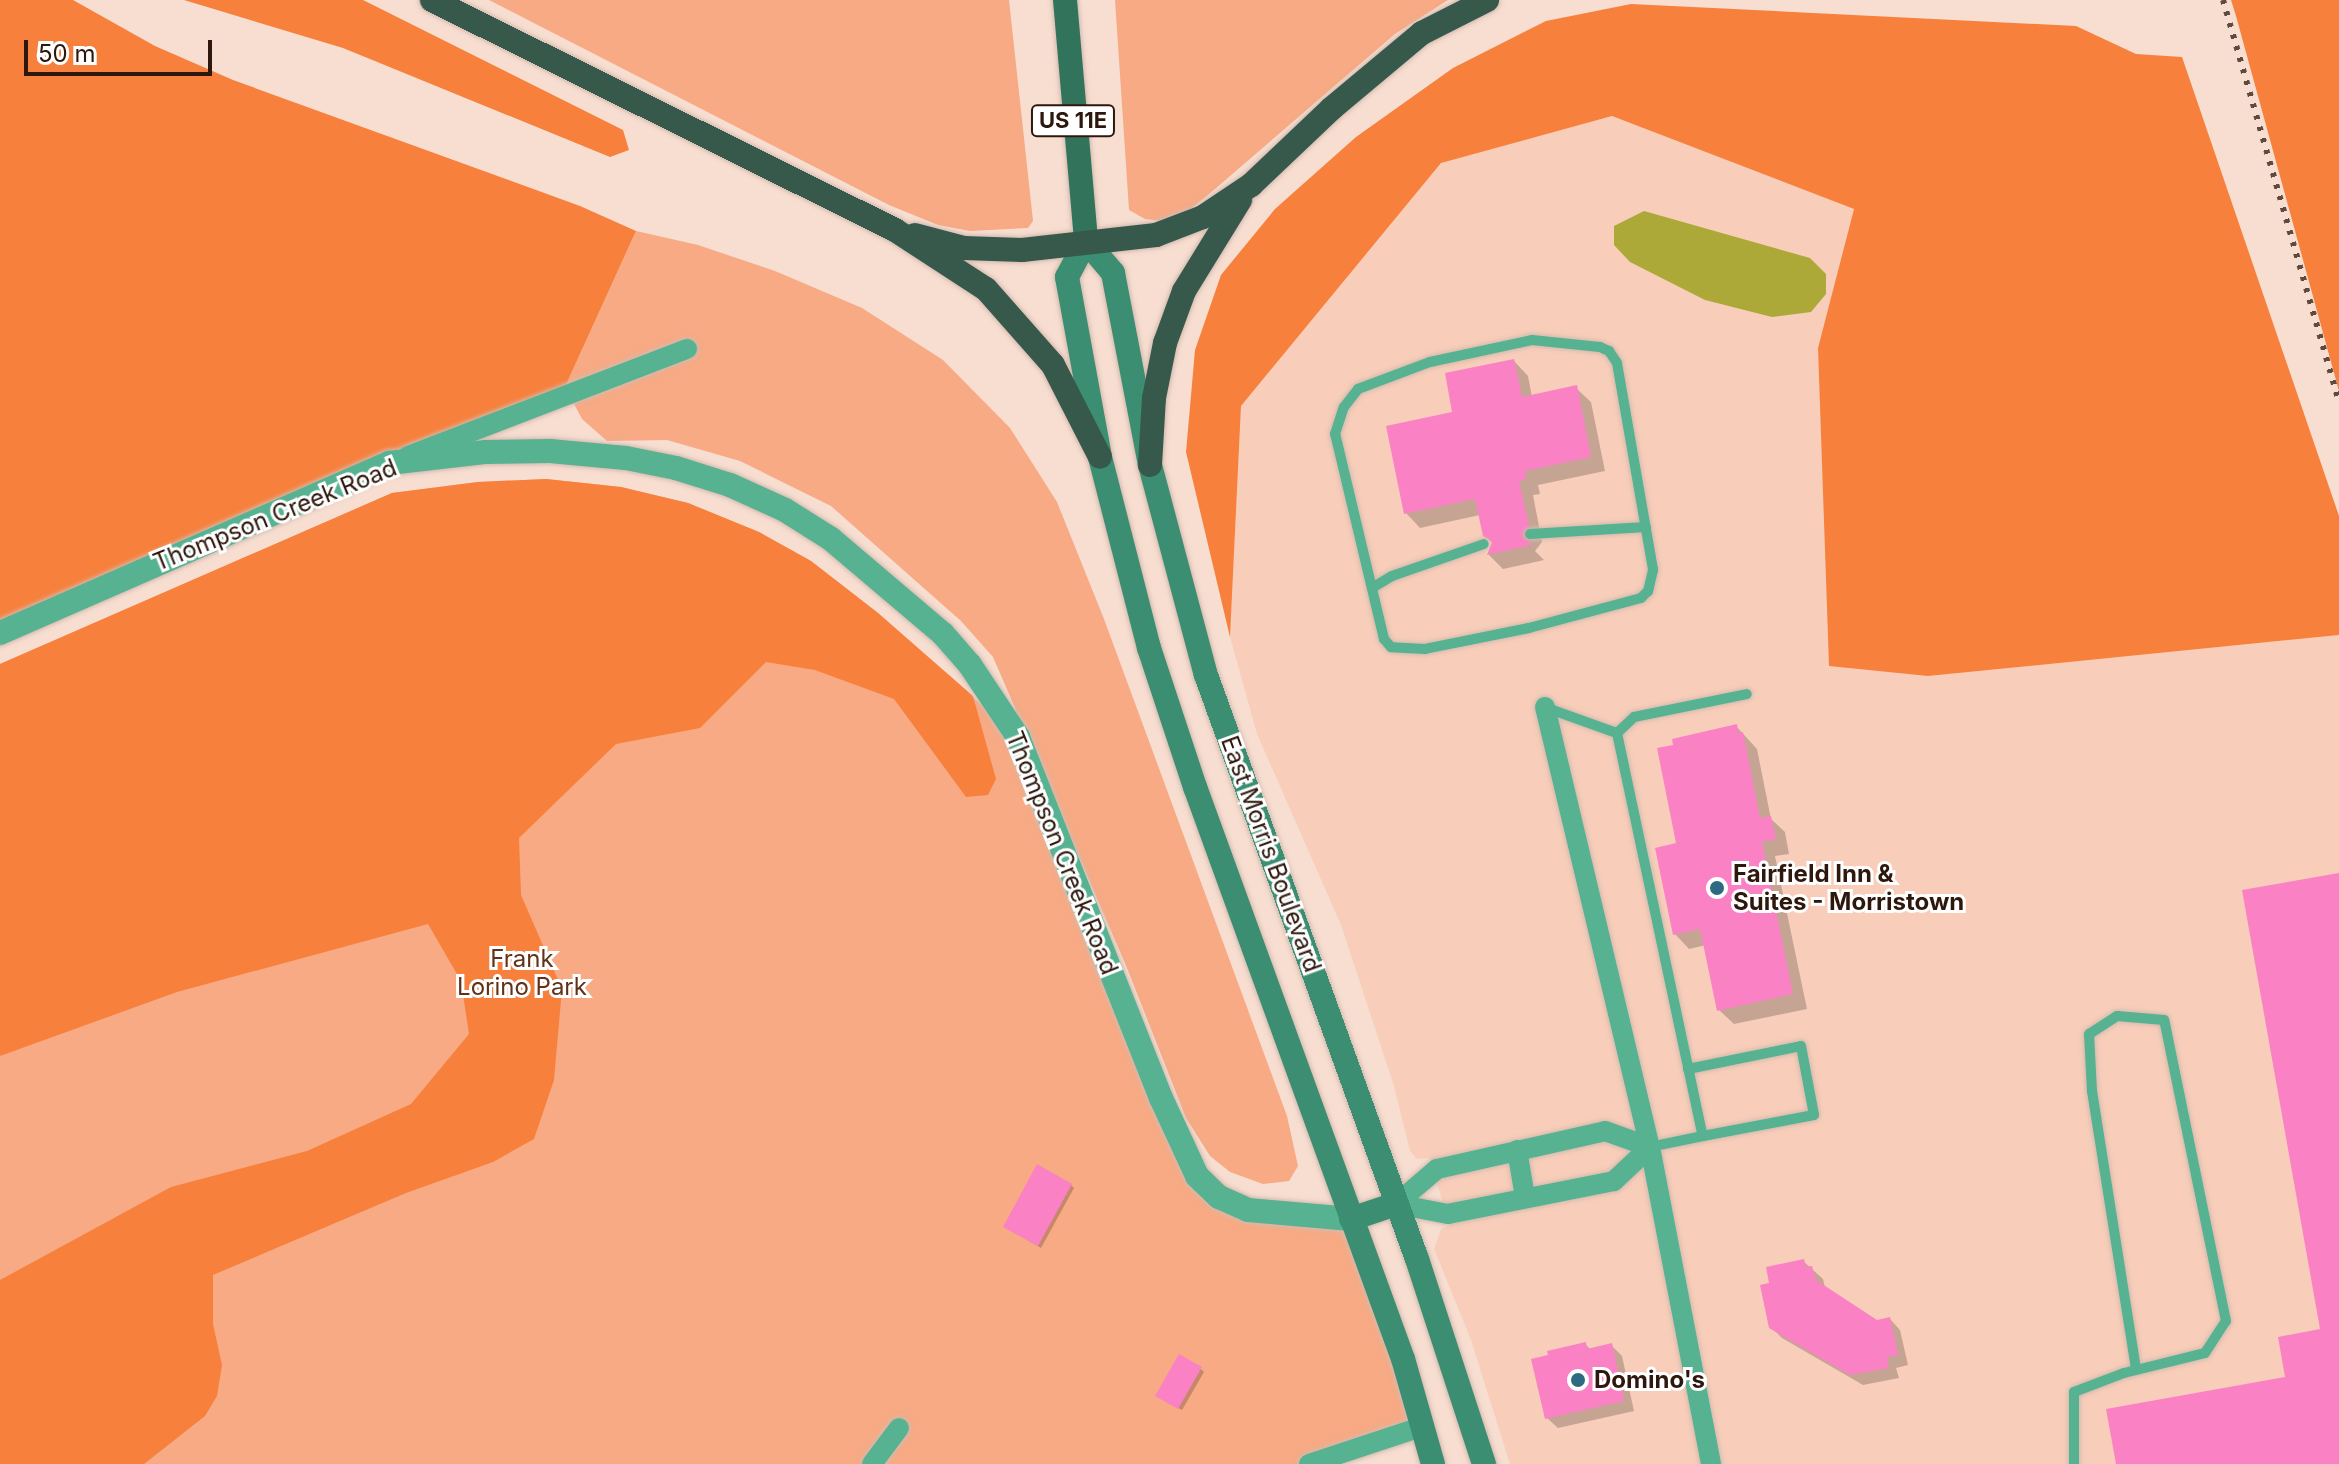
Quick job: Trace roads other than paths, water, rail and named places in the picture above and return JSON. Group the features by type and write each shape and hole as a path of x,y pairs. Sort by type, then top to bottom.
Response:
{"highway":[{"path":"432,0 895,230 986,289 1023,327 1053,365 1100,457"},
{"path":"895,230 964,248 1022,250 1156,235 1203,217 1251,185 1331,109 1422,33 1487,0"},
{"path":"1150,465 1154,398 1169,330 1184,291 1203,257 1251,185"}],"main road":[{"name":"US 11E","path":"1065,0 1086,241"},
{"name":"East Morris Boulevard","path":"1433,1464 1424,1426 1149,648 1100,457 1067,277 1086,241 1113,273 1150,465 1206,675 1454,1365 1484,1464"},
{"path":"1351,1219 1396,1204"}],"street":[{"path":"389,463 687,349"},
{"name":"Thompson Creek Road","path":"0,633 389,463 486,452 550,451 626,458 676,468 730,485 785,510 831,539 943,634 970,665 1018,737 1161,1098 1197,1176 1219,1197 1248,1210 1351,1219"},
{"path":"1545,707 1650,1147 1711,1464"},
{"path":"1396,1204 1437,1169 1517,1150 1605,1131 1650,1147"},
{"path":"1396,1204 1448,1214 1614,1181 1650,1147"},
{"path":"1517,1150 1525,1197"},
{"path":"1309,1464 1424,1426"},
{"path":"872,1464 899,1428"}],"lane":[{"path":"1532,340 1585,344 1609,351 1617,363 1653,570 1648,591 1641,598 1529,628 1425,649 1391,647 1384,639 1372,588 1335,434 1344,407 1358,389 1430,362 1532,340"},
{"path":"1530,534 1646,527"},
{"path":"1372,588 1392,576 1484,544"},
{"path":"1617,733 1634,717 1747,694"},
{"path":"1545,707 1617,733"},
{"path":"1617,733 1703,1136"},
{"path":"2074,1464 2074,1392 2136,1370 2205,1353 2226,1321 2164,1020 2117,1016 2089,1034 2092,1091 2136,1370"},
{"path":"1650,1147 1814,1115 1801,1046 1688,1069"}],"railway":[{"path":"2223,0 2339,401"}],"place":[{"name":"Fairfield Inn & Suites - Morristown","path":"1717,888"},
{"name":"Domino's","path":"1578,1380"}],"park label":[{"name":"Frank Lorino Park","path":"522,973"}]}
